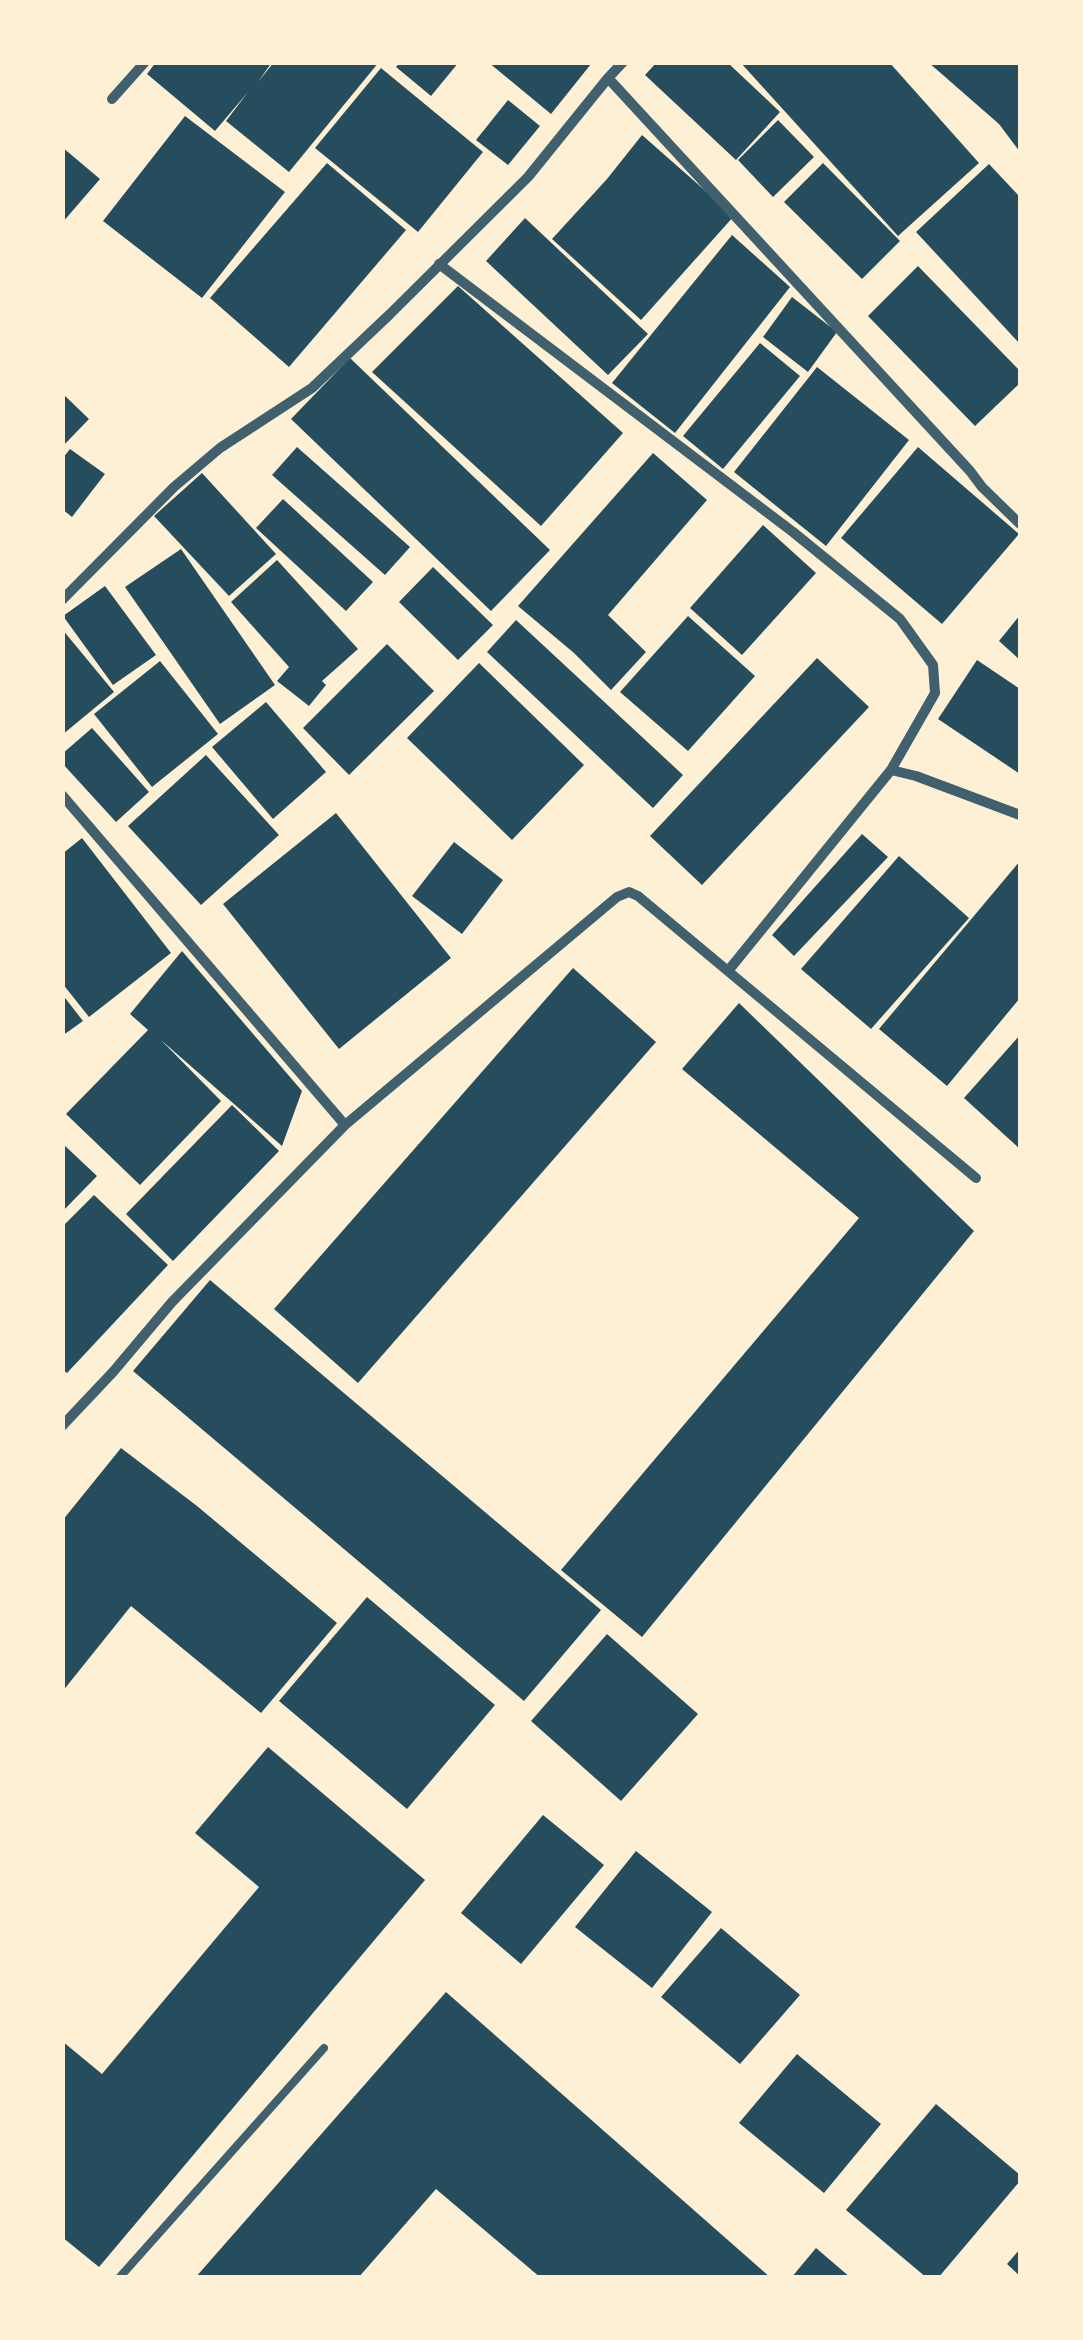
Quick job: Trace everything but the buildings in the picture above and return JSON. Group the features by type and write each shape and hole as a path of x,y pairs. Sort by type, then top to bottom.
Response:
{"street":[{"path":"112,99 145,62"},
{"path":"62,600 174,486 220,448 312,388 389,315 528,177 623,62"},
{"path":"608,78 1020,524"},
{"path":"439,264 793,532 900,619 934,666 935,694 891,770 728,971"},
{"path":"891,770 1020,815"},
{"path":"62,795 345,1125"},
{"path":"62,1426 172,1302 345,1125 618,897 630,892 976,1178"}],"lane":[{"path":"119,2278 324,2048"}]}
